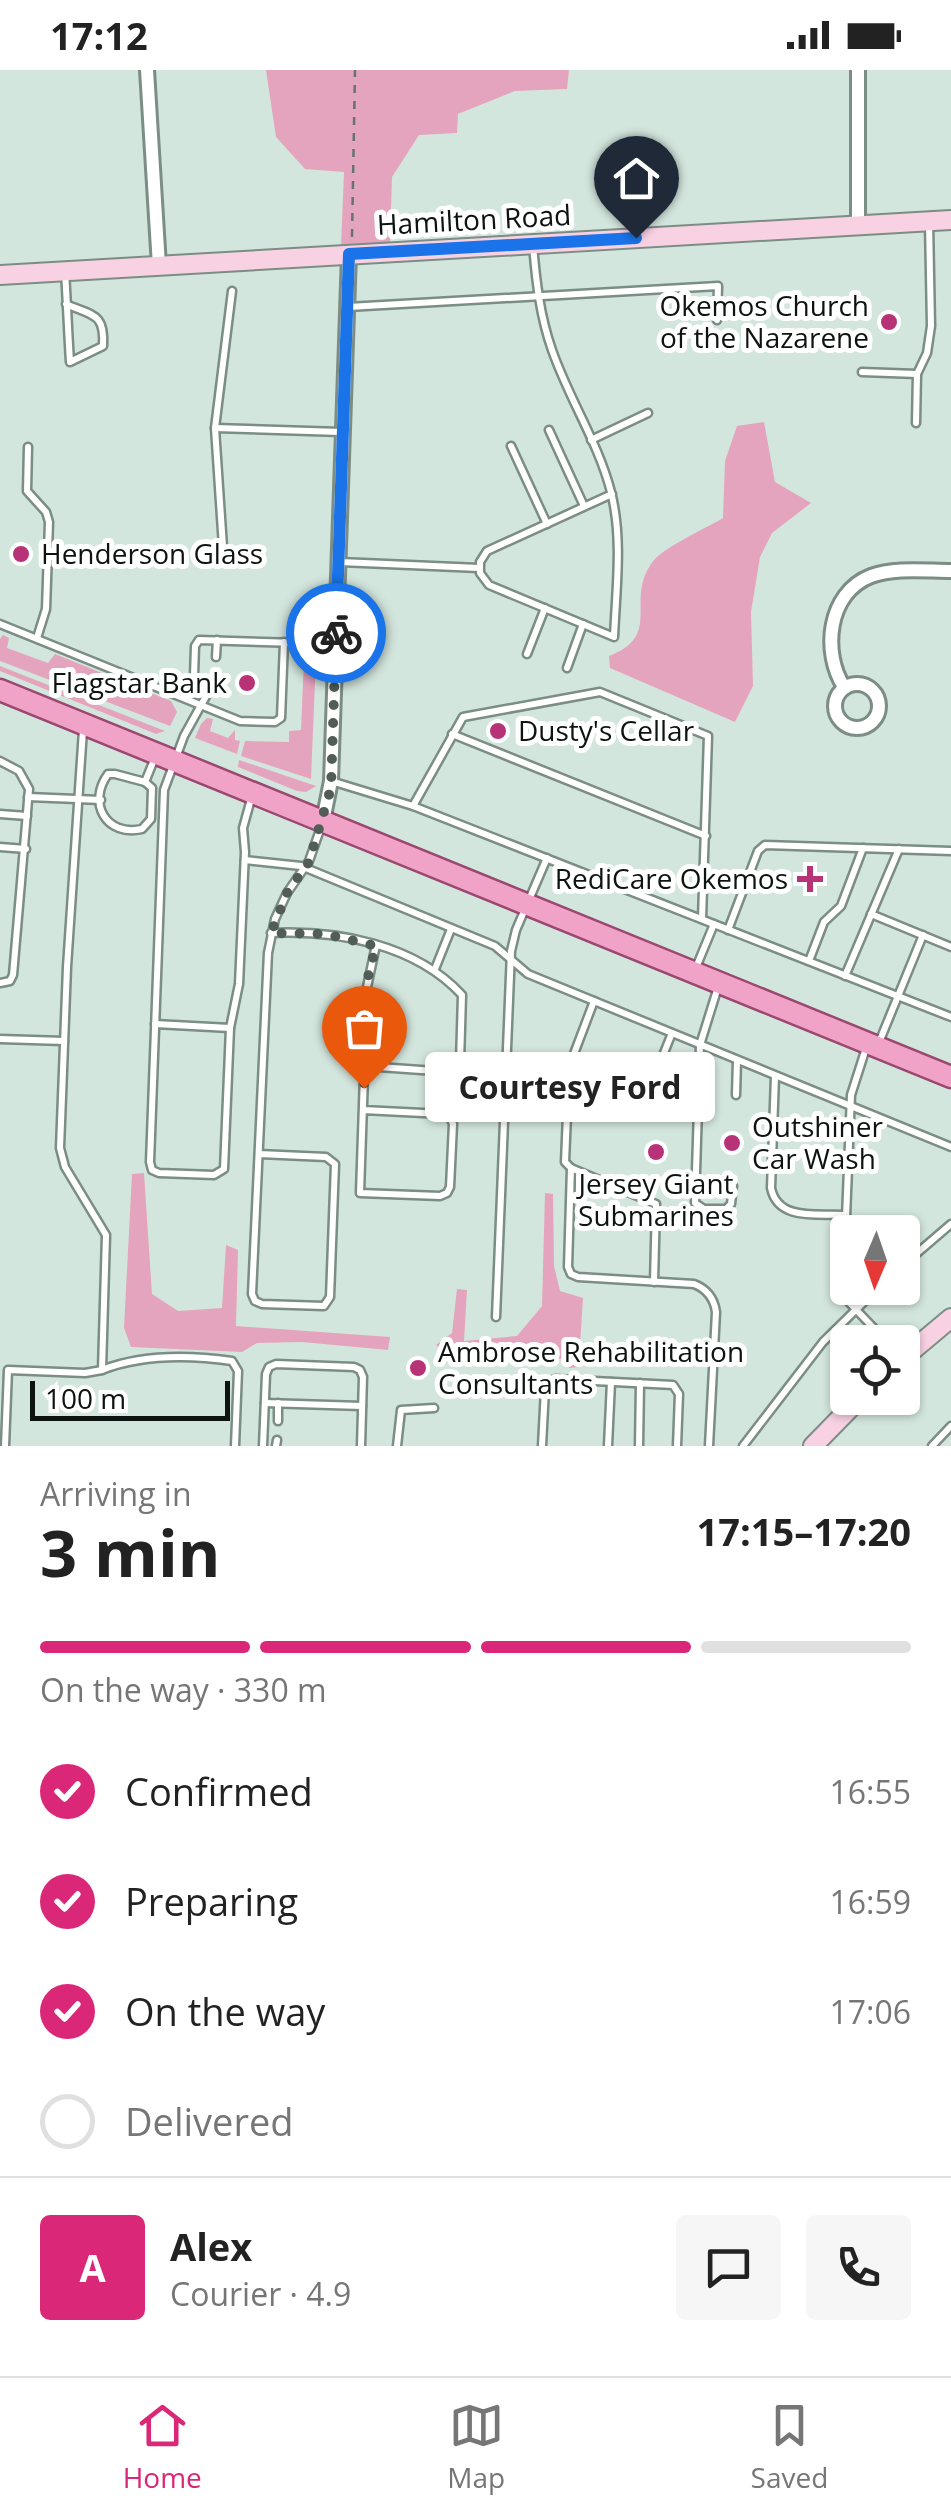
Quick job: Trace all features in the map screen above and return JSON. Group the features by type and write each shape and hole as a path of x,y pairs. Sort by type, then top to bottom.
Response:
{"main road":[{"path":"0,690 951,1077"}],"street":[{"path":"147,70 159,266"},
{"path":"858,70 858,225"},
{"name":"Hamilton Road","path":"0,275 159,266 350,246 533,244 951,220"},
{"path":"323,821 331,780 350,246"},
{"path":"844,687 832,660 831,638 838,610 849,593 870,576 908,571 951,572"},
{"path":"920,1343 951,1318"},
{"path":"813,1446 843,1415"}],"lane":[{"path":"916,423 917,374 927,353 931,326 928,221"},
{"path":"533,244 538,295 552,350 612,494 617,544 614,637 489,585 482,578 479,568 486,552 612,494"},
{"path":"64,271 66,304 68,324 70,362 103,346 103,324 66,304"},
{"path":"347,307 718,286 717,320"},
{"path":"224,562 215,428 232,291"},
{"path":"862,372 917,374"},
{"path":"592,440 648,413"},
{"path":"215,428 343,432"},
{"path":"549,430 584,506"},
{"path":"510,446 546,524"},
{"path":"28,447 27,492 44,508 49,522 46,609 36,638"},
{"path":"338,562 479,568"},
{"path":"528,654 545,608"},
{"path":"0,624 240,721 278,721 284,642"},
{"path":"566,668 583,624"},
{"path":"208,690 194,676 195,646 199,640 336,644"},
{"path":"216,657 217,640"},
{"path":"144,782 215,680"},
{"path":"413,806 462,718 600,692 704,733 710,742 702,919"},
{"path":"84,724 60,1154 106,1235 102,1370"},
{"path":"452,734 706,836"},
{"path":"164,757 150,1162 152,1170 159,1173 214,1175 224,1169 230,1028 238,990 244,821 253,793"},
{"path":"0,760 24,776 28,797 13,975 10,981 0,984"},
{"path":"108,774 144,782 152,792 151,819 142,829 125,831 112,827 104,817 101,800 102,782 108,774"},
{"path":"331,780 413,806 951,1017"},
{"path":"28,797 101,800"},
{"path":"0,814 28,816"},
{"path":"258,1154 326,1157 335,1164 330,1298 324,1306 262,1304 253,1298 258,1154 271,933 287,893 305,868 323,821"},
{"path":"728,930 762,846 951,851"},
{"path":"0,847 26,849"},
{"path":"809,961 824,922 841,906 863,848"},
{"path":"846,976 898,850"},
{"path":"496,1316 511,958 516,930 547,858"},
{"path":"245,860 305,868 495,946 528,974 951,1147"},
{"path":"872,914 951,947"},
{"path":"695,972 714,924"},
{"path":"434,969 451,930"},
{"path":"271,933 325,934 376,946 434,969 463,998 459,1066 449,1072 365,1066"},
{"path":"870,1325 842,1291 852,1090 923,935"},
{"path":"363,1110 450,1117 453,1124 447,1194 360,1193 363,1110 365,1066 368,977 376,946"},
{"path":"720,982 700,1045 695,1203 704,1209 726,1210 731,1204 733,1186"},
{"path":"594,1001 569,1067 563,1154 571,1168 568,1267 571,1274 700,1286 710,1295 715,1306 709,1446"},
{"path":"155,1024 230,1028"},
{"path":"569,1067 643,1095 672,1032"},
{"path":"0,1039 64,1041"},
{"path":"736,1095 737,1060"},
{"path":"775,1076 770,1188 774,1201 788,1212 846,1214"},
{"path":"571,1168 656,1204 654,1282"},
{"path":"920,1251 951,1224"},
{"path":"743,1446 823,1342 858,1305"},
{"path":"6,1446 4,1370 85,1374 149,1357 232,1362 238,1371 235,1446"},
{"path":"263,1446 267,1370 276,1364 357,1368 363,1377 361,1446"},
{"path":"542,1446 544,1389 548,1382 670,1384 679,1390 677,1446"},
{"path":"608,1446 611,1382"},
{"path":"639,1446 640,1383"},
{"path":"264,1402 362,1406"},
{"path":"278,1403 278,1421"},
{"path":"397,1446 401,1410 434,1408"},
{"path":"932,1446 951,1426"}],"path":[{"path":"350,246 354,70"}],"shaded area":[{"path":"266,70 569,70 567,89 515,91 458,114 457,133 419,135 392,177 390,243 341,247 344,172 305,169 276,137"},
{"path":"764,422 775,482 811,503 772,533 760,557 751,612 753,686 735,722 610,668 609,656 635,638 641,591 651,564 673,545 723,518 725,461 737,426"},
{"path":"3,635 9,638 7,648 48,663 55,654 171,701 177,712 170,726 0,661"},
{"path":"304,657 316,658 311,779 241,756 245,741 289,742 289,731 301,730"},
{"path":"0,666 165,731 156,734 0,671"},
{"path":"207,718 213,719 210,731 228,738 235,730 235,740 240,741 237,754 195,738"},
{"path":"239,760 316,786 306,792 297,791 238,767"},
{"path":"144,1173 152,1294 178,1311 222,1308 226,1245 238,1250 236,1326 390,1337 388,1350 302,1342 257,1343 242,1352 131,1347 124,1328 132,1174"},
{"path":"545,1193 553,1194 554,1266 560,1291 583,1298 580,1345 595,1356 597,1365 569,1368 567,1359 450,1355 436,1345 452,1333 457,1289 467,1290 464,1341 517,1336 542,1306"}],"way so far":[{"path":"336,633 331,788 309,862 287,893 271,933 325,934 376,946 368,977 364,1088"}],"place":[{"name":"Okemos Church of the Nazarene","path":"889,322"},
{"name":"Henderson Glass","path":"21,554"},
{"name":"Flagstar Bank","path":"247,683"},
{"name":"Dusty's Cellar","path":"498,731"},
{"name":"RediCare Okemos","path":"810,879"},
{"name":"Courtesy Ford","path":"364,1088"},
{"name":"Outshiner Car Wash","path":"732,1143"},
{"name":"Jersey Giant Submarines","path":"656,1152"},
{"name":"Ambrose Rehabilitation Consultants","path":"418,1368"}],"route":[{"path":"336,633 349,254 636,238"}]}
